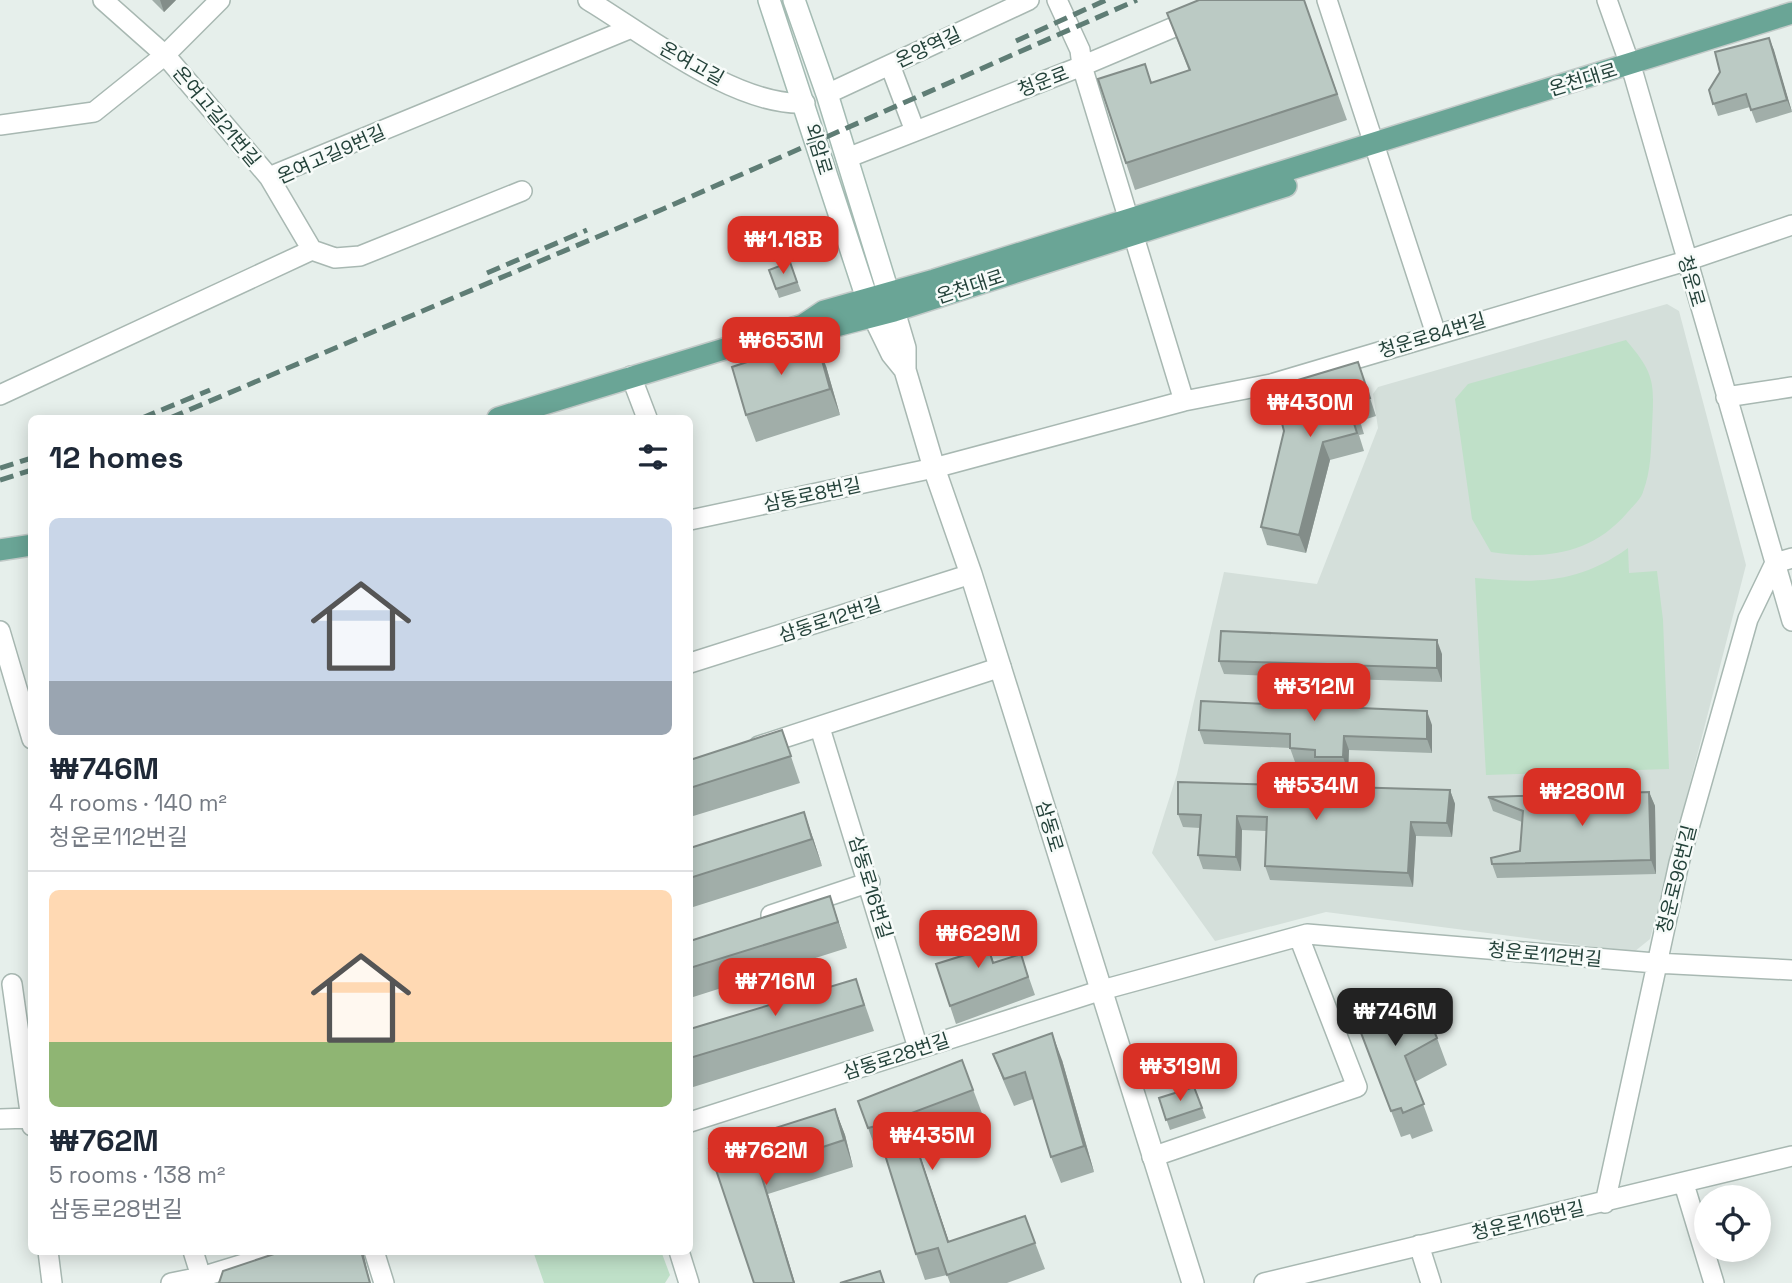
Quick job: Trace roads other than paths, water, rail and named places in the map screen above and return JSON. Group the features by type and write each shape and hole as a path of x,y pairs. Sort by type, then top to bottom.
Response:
{"main road":[{"name":"온천대로","path":"1632,70 1792,13"},
{"name":"온천대로","path":"508,415 803,325 832,327 881,305 1632,70 1792,26"},
{"path":"0,550 28,546"}],"street":[{"name":"온여고길21번길","path":"103,0 165,55 269,177"},
{"name":"온여고길21번길","path":"0,125 94,112 165,55 220,0"},
{"name":"온여고길","path":"588,0 629,29 744,92 782,104 805,103"},
{"name":"외암로","path":"769,0 881,305"},
{"name":"외암로","path":"794,0 846,158 881,305"},
{"name":"온양역길","path":"827,94 1029,0"},
{"path":"1057,0 1080,50 1082,66 1185,401"},
{"name":"청운로","path":"846,158 1082,66 1238,0"},
{"path":"1327,0 1437,334"},
{"name":"청운로","path":"1607,0 1632,70 1726,397 1784,561 1792,621"},
{"name":"온여고길9번길","path":"312,250 269,177 629,29"},
{"path":"890,65 915,131"},
{"path":"0,395 312,250 335,258 360,256 522,191"},
{"name":"청운로84번길","path":"933,468 1185,401 1271,384 1686,261 1792,225"},
{"name":"삼동로","path":"881,305 892,354 905,370 933,468 971,575 1152,1157 1194,1283"},
{"path":"631,376 646,415"},
{"path":"1726,397 1792,387"},
{"name":"삼동로8번길","path":"693,519 933,468"},
{"name":"청운로96번길","path":"1605,1203 1655,962 1730,680 1748,619 1784,561"},
{"name":"삼동로12번길","path":"693,662 971,575"},
{"path":"0,631 8,689 28,731"},
{"path":"742,751 820,728 1000,667"},
{"name":"삼동로16번길","path":"820,728 870,882 918,1048"},
{"path":"754,921 870,882"},
{"name":"청운로112번길","path":"1102,990 1307,934 1655,962 1792,970"},
{"path":"1152,1157 1357,1087 1299,937"},
{"path":"28,978 6,986 28,1106"},
{"name":"삼동로28번길","path":"693,1121 1102,990"},
{"path":"0,1119 28,1122"},
{"name":"청운로116번길","path":"1264,1283 1292,1280 1419,1245 1685,1184 1792,1156"},
{"path":"1685,1184 1714,1283"},
{"path":"1419,1245 1431,1283"},
{"path":"48,1255 52,1283"},
{"path":"194,1255 202,1280"},
{"path":"171,1283 202,1280 274,1255"},
{"path":"375,1255 384,1283"},
{"path":"681,1255 689,1283"}],"railway":[{"path":"1016,41 1106,0"},
{"path":"177,415 663,209 1137,0"},
{"path":"487,273 587,230"},
{"path":"149,415 210,390"},
{"path":"0,468 28,459"},
{"path":"0,480 28,471"}]}
